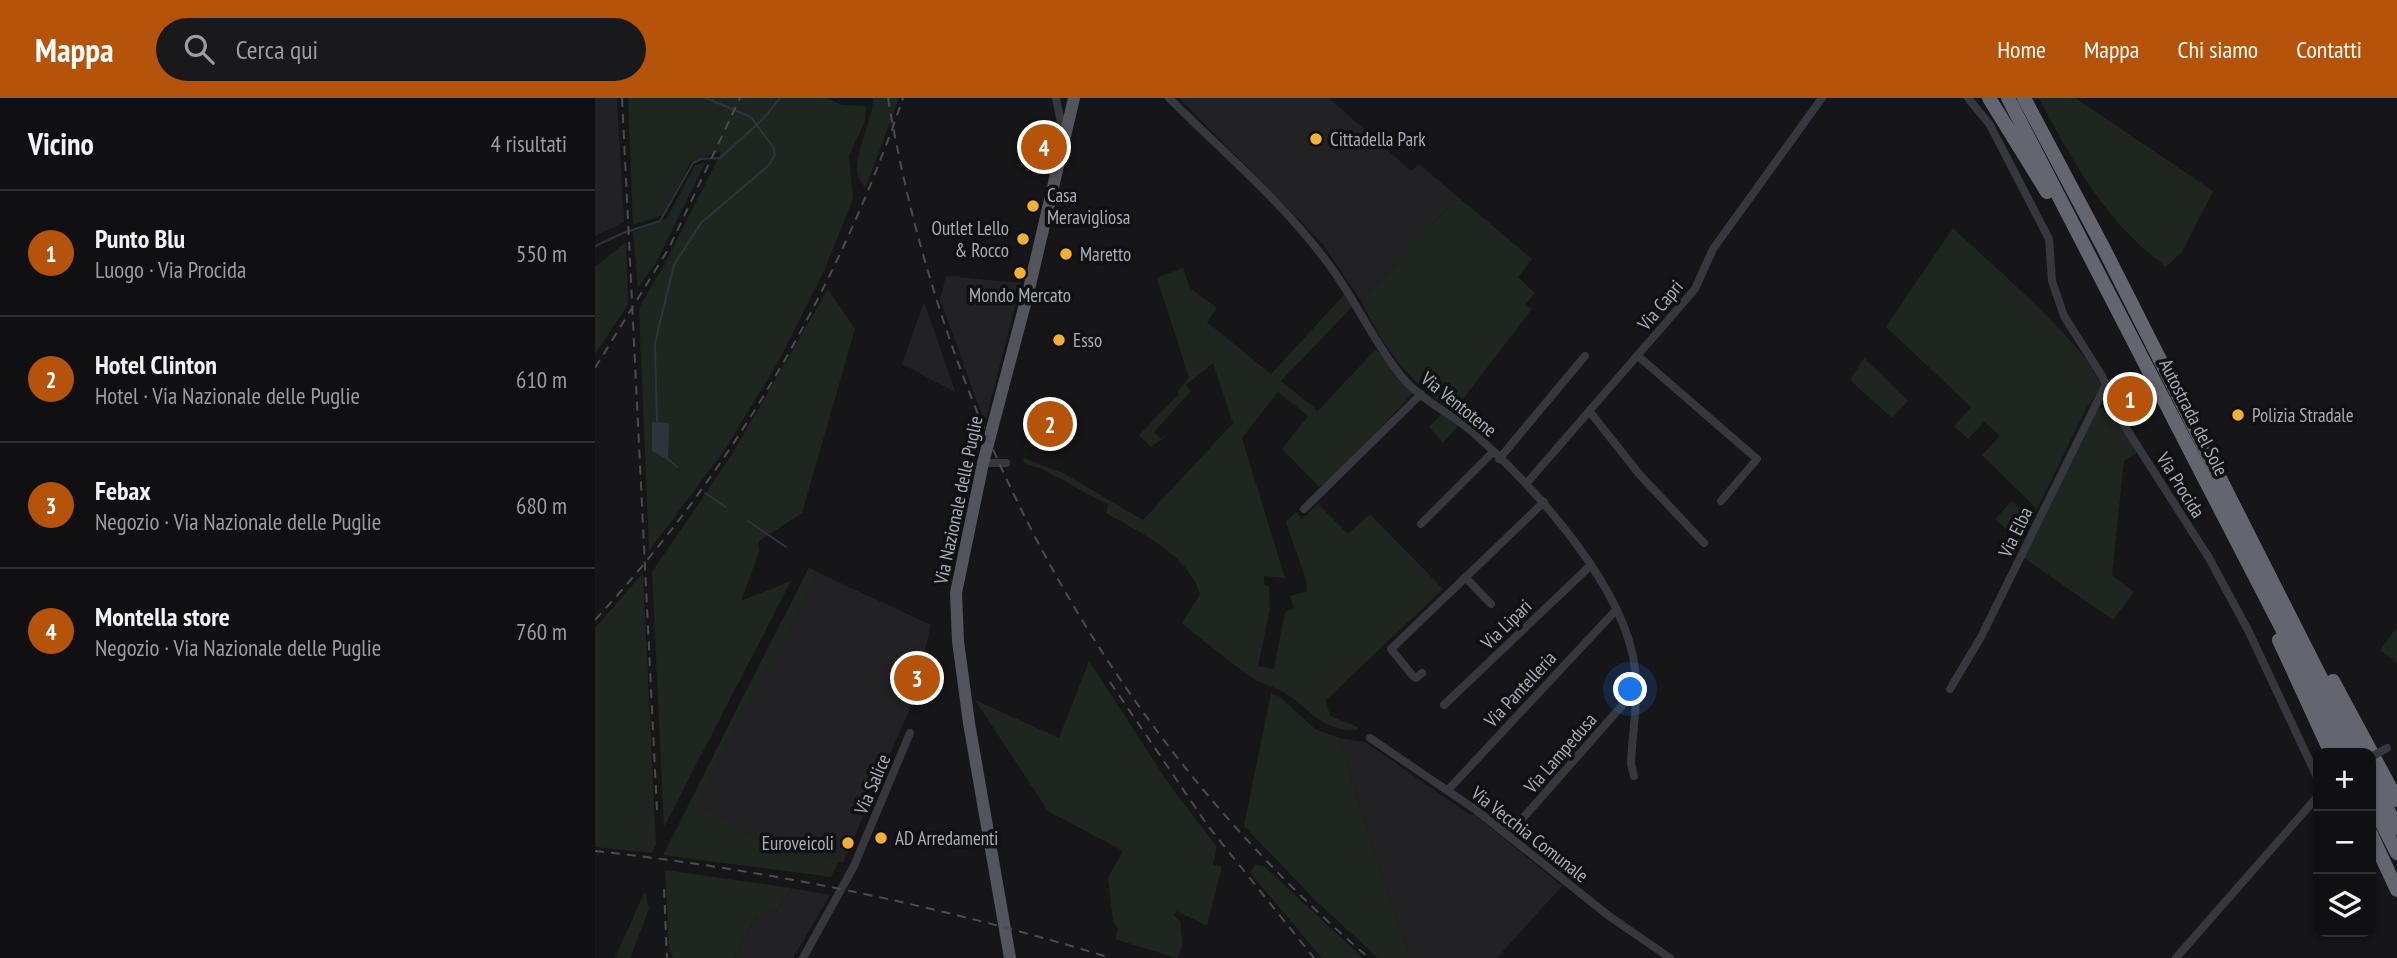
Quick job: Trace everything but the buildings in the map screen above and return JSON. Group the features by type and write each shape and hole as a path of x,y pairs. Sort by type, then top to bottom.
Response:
{"highway":[{"path":"1983,98 1999,117"},
{"path":"1989,98 2087,252"},
{"name":"Autostrada del Sole","path":"2008,98 2087,252 2356,748"},
{"name":"Autostrada del Sole","path":"2024,98 2109,259 2344,748"},
{"path":"2029,98 2037,124"},
{"path":"2267,586 2293,676 2329,748"},
{"path":"2267,586 2322,661 2397,800"},
{"path":"2376,786 2397,828"},
{"path":"2376,811 2397,853"},
{"path":"2376,845 2397,890"}],"main road":[{"name":"Via Nazionale delle Puglie","path":"1010,958 969,723 956,615 961,566 983,463 1029,289 1073,98"}],"street":[{"path":"1058,98 1064,101 1073,98"},
{"path":"1058,98 1063,137"},
{"name":"Via Ventotene","path":"1168,98 1315,241 1356,301 1383,351 1404,379 1463,424 1526,484 1544,502 1591,565 1616,610 1632,648 1636,672 1631,764 1634,776"},
{"name":"Via Capri","path":"1526,484 1695,289 1713,249 1822,98"},
{"name":"Via Procida","path":"1968,98 1990,125 2045,229 2049,239 2052,281 2064,316 2105,386 2124,425 2196,538 2249,632 2313,768"},
{"path":"1421,523 1496,456 1585,356"},
{"path":"1638,356 1757,458 1721,501"},
{"name":"Via Elba","path":"1950,689 1980,637 2105,386"},
{"path":"1304,509 1421,394"},
{"path":"1590,412 1640,475 1704,543"},
{"path":"983,463 1006,463"},
{"path":"1422,673 1416,678 1413,676 1391,649 1544,502"},
{"name":"Via Lipari","path":"1444,705 1591,565"},
{"path":"1465,577 1491,604"},
{"name":"Via Pantelleria","path":"1448,790 1616,610"},
{"name":"Via Lampedusa","path":"1509,834 1634,692"},
{"name":"Via Salice","path":"803,958 854,866 910,733"},
{"name":"Via Vecchia Comunale","path":"1370,738 1509,834 1609,916 1669,958"},
{"path":"2376,754 2396,743"},
{"path":"2176,958 2313,802"}],"shaded area":[{"path":"595,98 617,98 624,222 595,236"},
{"path":"628,98 826,98 842,105 866,106 865,121 849,156 853,199 824,271 776,366 724,451 649,551 639,308 722,151 691,162 663,215 633,225"},
{"path":"873,98 899,98 866,187 859,180 857,170"},
{"path":"1179,98 1329,98 1411,171 1419,164 1458,197 1361,301 1323,244"},
{"path":"2039,98 2075,98 2213,191 2182,252 2166,267 2108,211 2078,168"},
{"path":"705,163 657,261 638,288 633,232 667,218 695,165"},
{"path":"1458,197 1532,259 1518,277 1535,293 1526,304 1532,309 1453,412 1422,387 1399,363 1361,301"},
{"path":"1953,228 2060,329 2080,351 2101,387 2086,409 2037,509 1982,455 2000,436 1984,422 1968,439 1954,426 1971,407 1886,327"},
{"path":"626,242 628,305 595,354 595,267"},
{"path":"1183,268 1190,288 1217,308 1207,322 1271,374 1344,295 1352,307 1281,381 1318,411 1376,349 1413,393 1335,476 1319,487 1282,449 1308,416 1278,392 1242,438 1285,578 1264,576 1264,585 1269,586 1270,609 1258,666 1274,669 1285,612 1294,608 1290,596 1307,591 1306,580 1286,522 1296,512 1302,519 1318,504 1348,534 1370,514 1443,589 1326,700 1330,716 1358,727 1357,730 1336,728 1319,720 1284,693 1254,679 1208,645 1182,623 1200,594 1194,580 1174,556 1148,537 1106,513 1108,505 1042,469 1024,463 1023,458 1063,473 1143,520 1233,423 1213,363 1186,385 1191,391 1154,432 1161,439 1175,430 1151,447 1139,435 1179,394 1177,392 1189,378 1157,278"},
{"path":"946,276 1021,283 985,423 940,299"},
{"path":"828,289 855,329 802,513 758,542 759,552 741,601 791,581 664,827 652,572 731,456"},
{"path":"924,302 952,382 955,392 902,364"},
{"path":"1864,358 1908,401 1892,418 1850,380"},
{"path":"2099,407 2113,412 2137,453 2124,461 2112,575 2134,592 2113,620 2024,558"},
{"path":"1442,414 1458,426 1443,443 1429,427"},
{"path":"652,422 669,423 668,460 652,451"},
{"path":"2012,501 2031,520 2020,543 1995,519"},
{"path":"809,567 817,572 697,804 787,856 797,839 823,857 839,861 831,877 663,855"},
{"path":"817,572 931,625 911,706 843,863 823,857 797,839 787,856 696,804"},
{"path":"643,573 656,845 652,853 595,847 595,628"},
{"path":"2397,627 2397,663 2380,650"},
{"path":"1089,661 1171,787 1217,847 1213,865 1222,866 1207,926 1177,911 1174,915 1181,922 1182,949 1176,958 1115,939 1118,929 1113,921 1108,878 1123,851 1048,811 975,700 1059,738"},
{"path":"1271,693 1280,697 1315,729 1339,738 1379,869 1410,958 1378,958 1316,901 1244,826"},
{"path":"1339,738 1365,742 1470,815 1474,814 1562,886 1497,958 1410,958 1379,869"},
{"path":"1255,865 1264,866 1363,958 1322,958 1250,873"},
{"path":"665,870 791,888 775,913 768,909 763,919 757,915 734,958 674,958 669,950"},
{"path":"791,888 830,895 793,958 734,958 757,915 768,909 775,913"},
{"path":"645,891 649,909 630,958 615,958"}],"waterway":[{"path":"657,421 655,343 674,265 701,223 768,166 775,155 773,147 751,117 706,98"},
{"path":"595,246 660,221 693,163 701,159 720,158 763,119 780,98"},
{"path":"667,458 677,467"},
{"path":"705,493 726,507"},
{"path":"748,521 786,547"}],"railway":[{"path":"622,98 657,811"},
{"path":"595,368 669,248 740,98"},
{"path":"888,98 914,222 951,342 997,458 1053,570 1119,677 1193,778 1277,872 1369,958"},
{"path":"595,620 645,563 692,503 736,440 776,375 847,239 903,98"},
{"path":"1110,682 1208,826 1314,958"},
{"path":"595,851 726,868 856,892 984,922 1111,958"},
{"path":"664,889 667,958"}],"place":[{"name":"Cittadella Park","path":"1316,139"},
{"name":"Montella store","path":"1044,147"},
{"name":"Casa Meravigliosa","path":"1033,206"},
{"name":"Outlet Lello & Rocco","path":"1023,239"},
{"name":"Maretto","path":"1066,254"},
{"name":"Mondo Mercato","path":"1020,273"},
{"name":"Esso","path":"1059,340"},
{"name":"Punto Blu","path":"2130,399"},
{"name":"Polizia Stradale","path":"2238,415"},
{"name":"Hotel Clinton","path":"1050,424"},
{"name":"Febax","path":"917,678"},
{"name":"AD Arredamenti","path":"881,838"},
{"name":"Euroveicoli","path":"848,843"}]}
